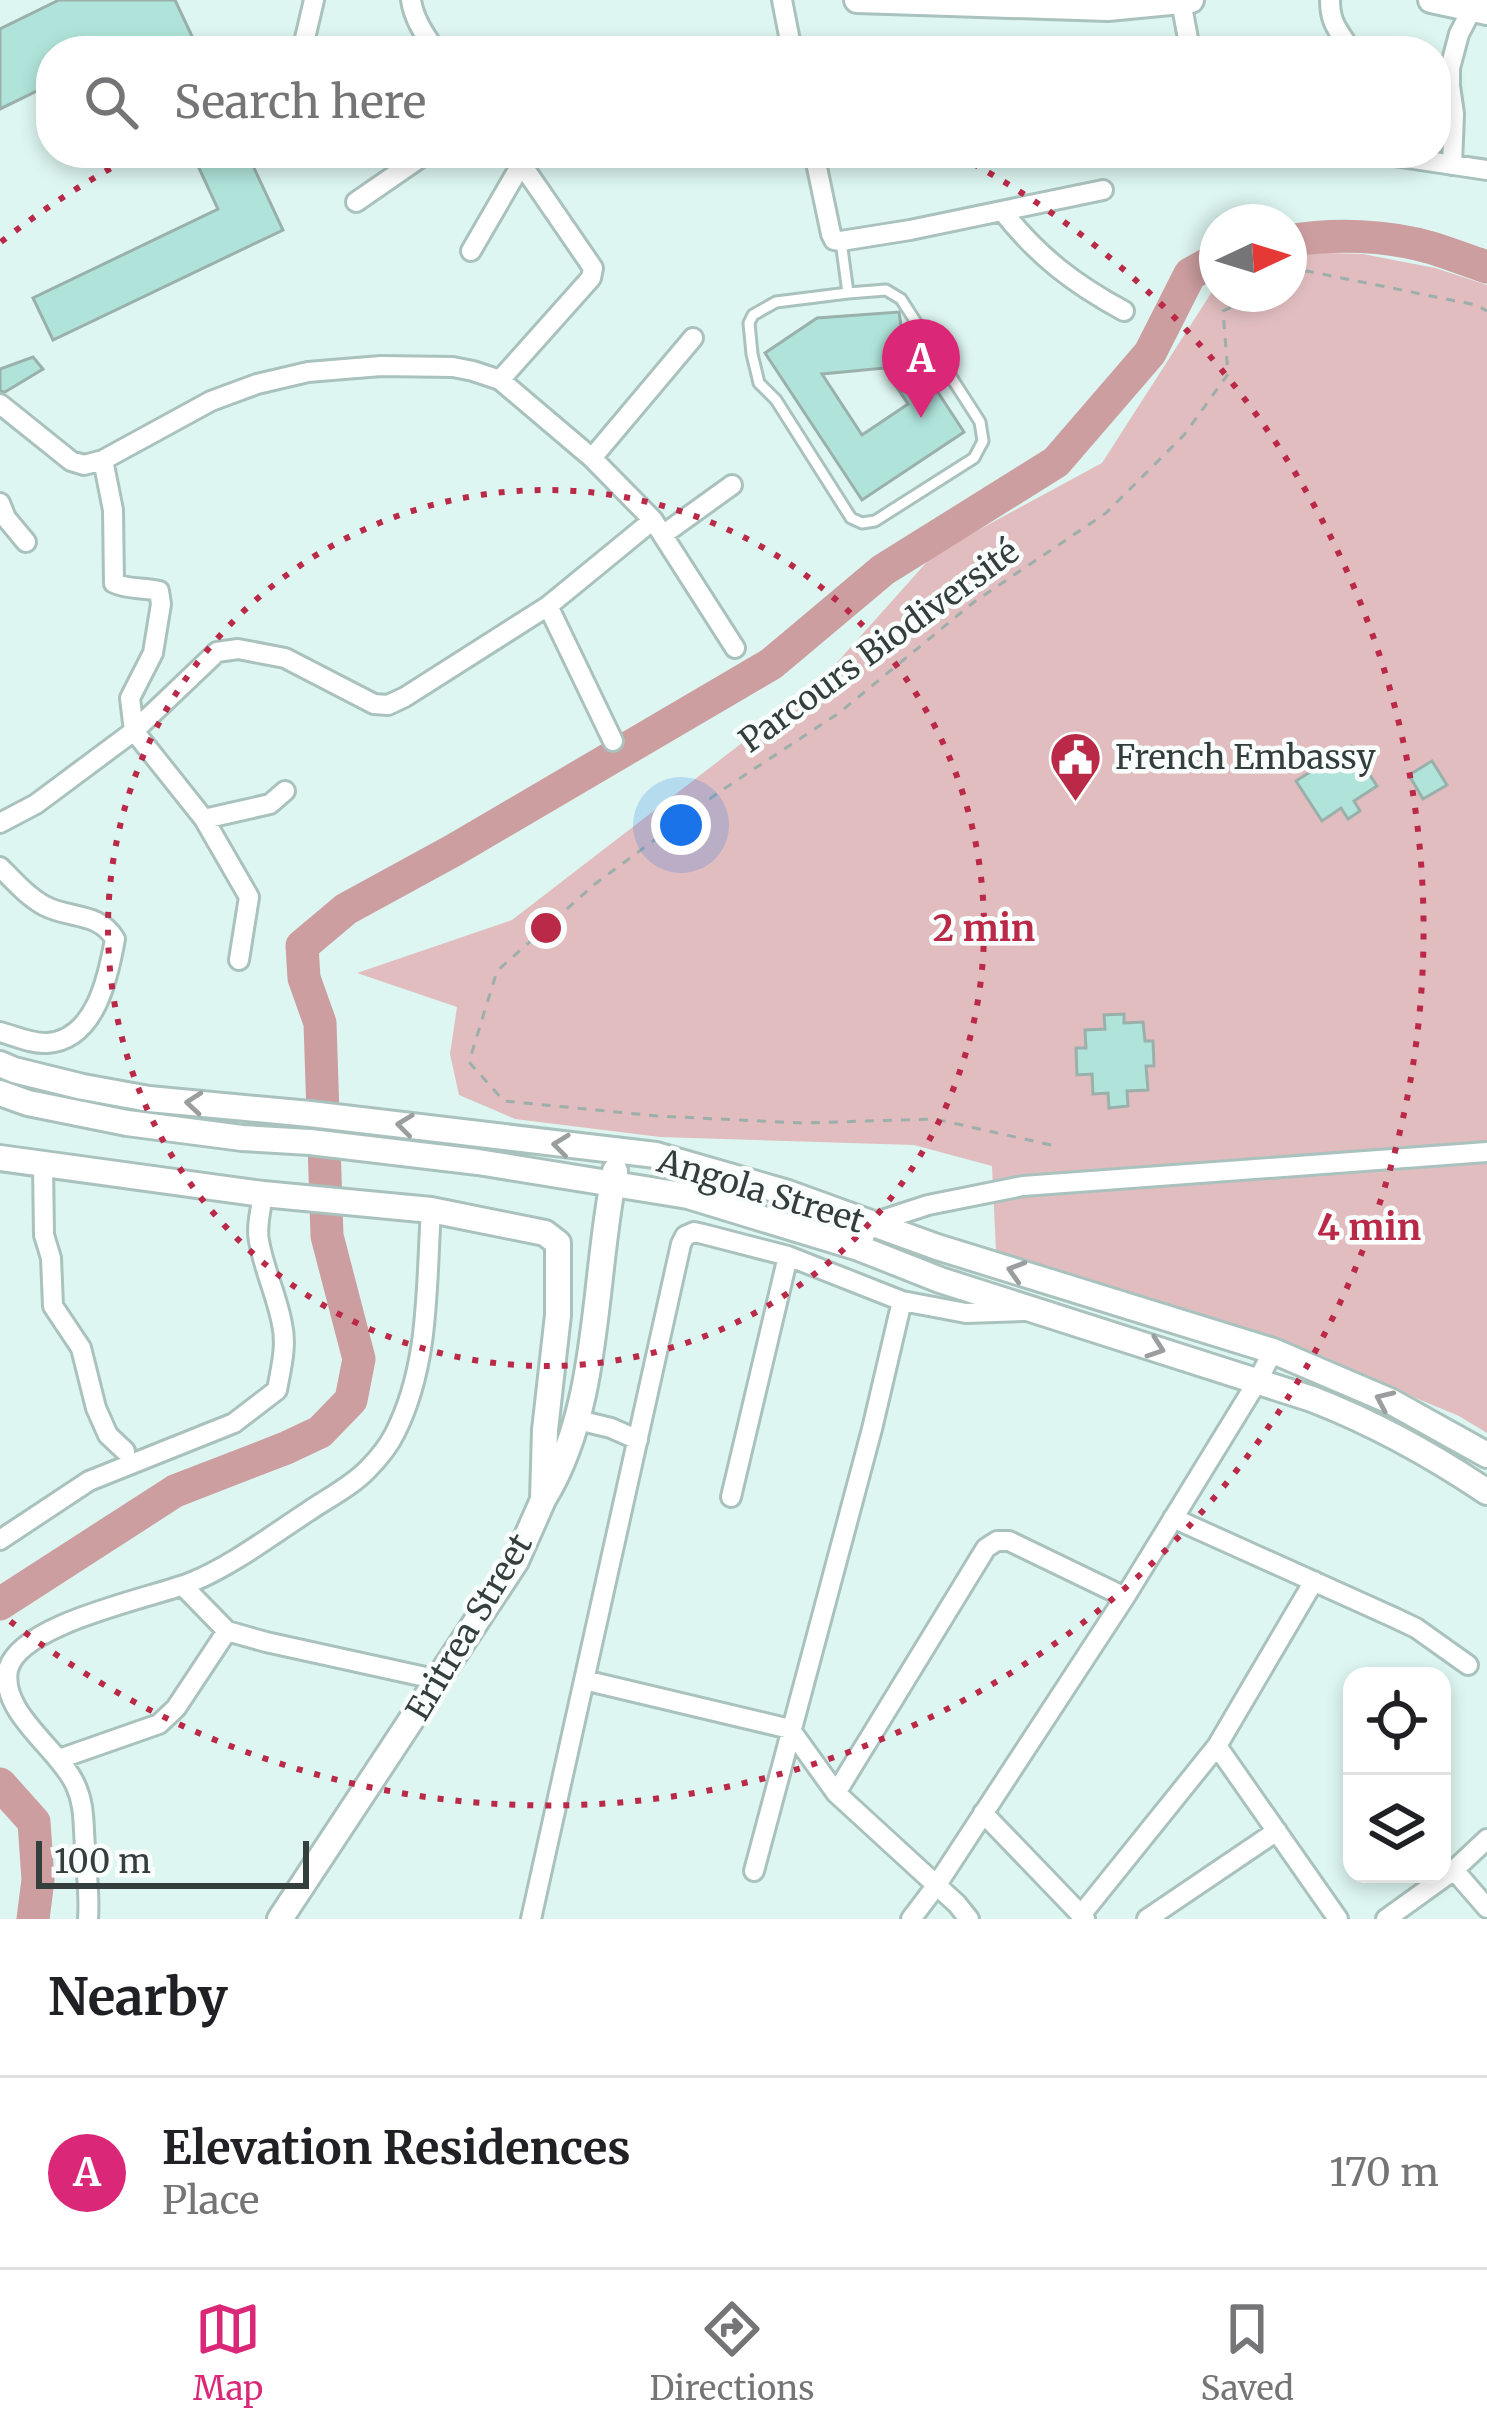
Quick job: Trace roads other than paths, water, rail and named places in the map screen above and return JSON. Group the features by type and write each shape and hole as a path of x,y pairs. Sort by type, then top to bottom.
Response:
{"main road":[{"path":"857,0 1108,8 1191,0"},
{"path":"1431,0 1480,10"},
{"name":"Angola Street","path":"0,1064 149,1099 656,1155 788,1193 865,1236 1273,1351 1390,1401 1487,1455"},
{"path":"0,1093 128,1123 478,1162 688,1196 865,1236 940,1280 1360,1418 1487,1492"},
{"path":"543,1500 560,1472 578,1420 619,1152"},
{"path":"0,1158 263,1194 431,1210"},
{"name":"Eritrea Street","path":"280,1919 516,1562 543,1500 545,1430 558,1315 558,1243 545,1233 431,1210"}],"street":[{"path":"306,36 314,0"},
{"path":"411,0 426,36"},
{"path":"782,0 789,36"},
{"path":"1330,0 1330,17 1340,36"},
{"path":"1180,1 1187,36"},
{"path":"1451,64 1459,34 1480,10"},
{"path":"1451,93 1452,164 1487,170"},
{"path":"356,202 405,168"},
{"path":"471,250 513,168"},
{"path":"500,380 591,278 593,268 525,168"},
{"path":"817,168 831,235 842,241 1103,190"},
{"path":"1004,212 1026,241 1080,287 1124,311"},
{"path":"592,458 693,338"},
{"path":"0,404 70,460 85,465 103,460 211,401 308,372 453,367 500,380 592,458 659,527 735,648"},
{"path":"103,460 113,510 114,583 127,589 159,591 161,604 152,652 130,698 134,731 204,819 249,896 239,960"},
{"path":"0,823 36,804 134,731 217,652 238,649 285,658 374,704 388,704 548,606 659,527 732,485"},
{"path":"0,502 6,518 26,542"},
{"path":"548,606 613,741"},
{"path":"204,819 270,804 286,791"},
{"path":"0,867 47,907 107,926 115,939 108,977 82,1030 64,1040 42,1043 0,1032"},
{"path":"865,1236 928,1205 1023,1186 1487,1152"},
{"path":"43,1164 44,1235 51,1258 53,1306 81,1348 108,1435 125,1450"},
{"path":"0,1540 89,1481 234,1423 277,1390 284,1337 257,1237 263,1194"},
{"path":"88,1919 84,1809 74,1781 27,1726 9,1693 11,1662 22,1647 91,1612 193,1582 366,1471 394,1437 413,1393 423,1345 431,1210"},
{"path":"530,1919 686,1236 694,1232 788,1256 902,1301 966,1313 1036,1310"},
{"path":"731,1497 788,1256"},
{"path":"754,1871 902,1301"},
{"path":"911,1919 1124,1597 1273,1351"},
{"path":"578,1420 638,1440"},
{"path":"1173,1518 1416,1628 1468,1665"},
{"path":"836,1793 986,1548 997,1540 1009,1540 1124,1597"},
{"path":"983,1814 1083,1917 1217,1746 1314,1581"},
{"path":"186,1589 227,1630 439,1680"},
{"path":"59,1760 159,1724 176,1708 227,1630"},
{"path":"584,1680 790,1729 836,1793 969,1919"},
{"path":"1217,1746 1338,1919"},
{"path":"1147,1919 1277,1831"},
{"path":"1386,1919 1454,1870 1487,1839"},
{"path":"1454,1870 1487,1908"}],"lane":[{"path":"842,241 848,293"},
{"path":"886,290 901,299 980,422 983,442 974,458 875,520 862,523 851,518 776,400 759,383 749,323 776,302 848,293 886,290"}],"waterway":[{"path":"1307,238 1397,240 1487,267"},
{"path":"0,1604 175,1491 320,1432 351,1400 359,1359 327,1236 320,1023 304,978 302,946 346,909 771,664 883,570 1056,462 1150,353 1190,274 1199,269"},
{"path":"0,1784 34,1822 38,1880 33,1919"}],"place":[{"name":"Elevation Residences","path":"921,418"},
{"name":"French Embassy","path":"1076,803"}]}
